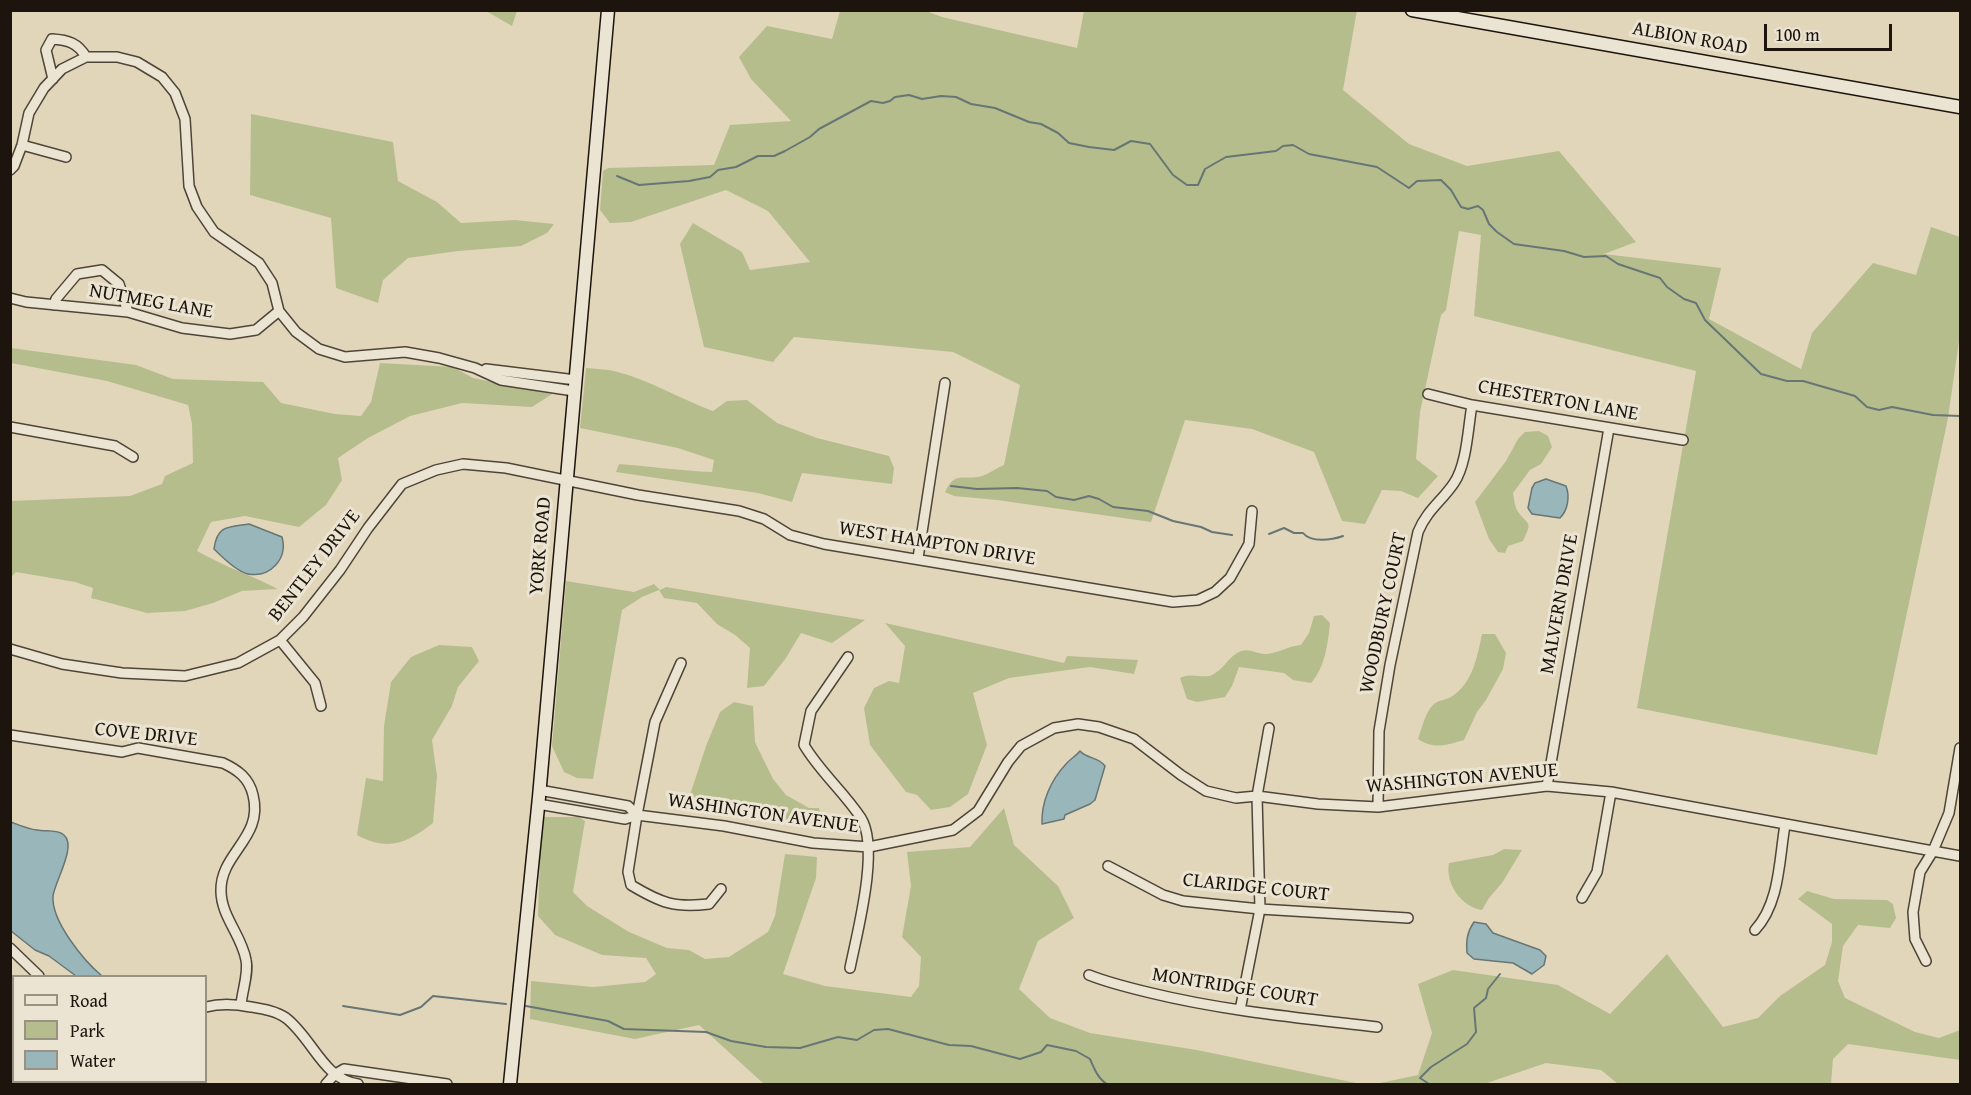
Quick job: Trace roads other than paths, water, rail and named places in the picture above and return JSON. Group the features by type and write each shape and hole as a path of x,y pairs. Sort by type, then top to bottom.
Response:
{"street":[{"name":"YORK ROAD","path":"510,1084 538,804 608,10"},
{"name":"ALBION ROAD","path":"1412,10 1960,107"},
{"path":"53,79 46,50 52,39 67,40 81,48 86,57"},
{"path":"10,170 14,166 22,145 29,113 44,88 62,69 86,57 117,57 137,63 162,77 175,93 185,119 189,186 197,207 214,232 259,263 272,283 279,312 296,332 319,349 345,357 405,352 475,368 575,385"},
{"path":"22,145 66,157"},
{"path":"54,305 56,299 76,274 102,270 119,284 128,312"},
{"name":"NUTMEG LANE","path":"10,298 128,312 182,328 230,334 256,330 279,312"},
{"path":"918,558 945,383"},
{"name":"CHESTERTON LANE","path":"1428,394 1472,405 1683,440"},
{"name":"WOODBURY COURT","path":"1378,807 1379,731 1390,665 1418,532 1424,517 1456,481 1462,462 1472,405"},
{"path":"10,427 115,446 133,457"},
{"name":"MALVERN DRIVE","path":"1547,786 1609,428"},
{"name":"BENTLEY DRIVE","path":"10,649 62,664 122,673 185,676 238,663 280,640 303,616 340,570 368,528 402,484 436,470 463,464 506,468 566,480"},
{"name":"WEST HAMPTON DRIVE","path":"566,480 638,495 739,511 764,519 790,535 824,543 1173,602 1198,600 1215,592 1230,578 1249,544 1252,511"},
{"path":"280,640 315,683 321,706"},
{"path":"848,657 812,711 804,745 814,762 862,820 869,847 866,881 850,968"},
{"path":"681,663 655,722 628,872 631,885 659,902 687,906 709,904 721,889"},
{"name":"WASHINGTON AVENUE","path":"538,804 625,819 637,815 724,826 813,843 869,847 952,830 978,811 1008,762 1021,746 1054,728 1078,724 1099,727 1134,739 1181,776 1206,791 1236,798 1257,796 1318,804 1378,807 1547,786 1611,792 1960,856"},
{"path":"1240,1010 1260,909 1257,796 1269,729"},
{"name":"COVE DRIVE","path":"10,735 122,752 138,748 223,763 236,769 246,779 251,786 255,802 255,817 249,833 229,862 222,877 221,892 228,918 239,939 247,963 240,1005"},
{"path":"1926,961 1915,939 1913,912 1920,872 1933,851 1949,813 1960,748"},
{"name":"WASHINGTON AVENUE","path":"539,790 628,806 637,815"},
{"path":"1582,898 1596,872 1611,792"},
{"path":"1755,930 1765,919 1773,901 1785,825"},
{"name":"CLARIDGE COURT","path":"1108,866 1163,895 1183,901 1260,909 1408,918"},
{"path":"10,948 38,975"},
{"name":"MONTRIDGE COURT","path":"1089,975 1106,982 1172,998 1240,1010 1377,1027"},
{"path":"207,1007 227,1003 273,1012 285,1018 299,1031 334,1075 348,1083 358,1084"},
{"path":"326,1084 344,1069 447,1084"}],"water":[{"path":"1546,479 1566,486 1568,503 1560,518 1532,514 1528,508 1535,483"},
{"path":"249,524 282,537 280,559 270,570 263,573 244,573 214,549 221,531 229,527"},
{"path":"1080,751 1105,766 1095,800 1065,815 1064,819 1042,824 1045,800 1052,784 1061,770"},
{"path":"11,822 64,835 67,840 67,855 53,896 54,906 57,917 70,940 86,961 101,975 75,975 49,956 35,950 11,931"},
{"path":"1474,922 1486,924 1493,933 1540,950 1546,956 1544,965 1532,974 1513,963 1474,959 1467,953 1467,944 1468,933"}],"waterway":[{"path":"617,176 639,185 710,177 718,170 736,167 758,156 774,156 785,151 810,137 819,129 871,101 883,103 895,97 909,95 922,99 941,96 956,97 971,104 995,108 1029,122 1041,124 1058,133 1069,143 1114,150 1131,141 1150,144 1173,175 1187,185 1198,185 1205,169 1226,157 1276,151 1283,146 1293,145 1309,154 1377,167 1409,188 1417,181 1441,180 1451,190 1461,207 1468,209 1478,206 1483,210 1489,224 1514,244 1564,251 1584,257 1606,256 1618,264 1660,278 1667,287 1684,299 1696,303 1705,320 1761,374 1787,381 1803,381 1855,396 1867,407 1879,410 1892,407 1933,415 1960,416"},
{"path":"951,486 1047,491 1056,497 1074,500 1089,496 1113,507 1148,511 1173,521 1232,535"},
{"path":"1269,534 1284,528 1316,539 1343,536"},
{"path":"1429,1084 1420,1078 1431,1067 1467,1044 1476,1032 1474,1008 1486,998 1488,989 1500,974"},
{"path":"343,1006 400,1015 421,1007 433,996 506,1004"},
{"path":"526,1006 608,1021 624,1029 706,1032 731,1041 766,1047 800,1048 838,1037 857,1040 874,1030 888,1029 949,1045 971,1046 1020,1059 1041,1052 1047,1045 1076,1051 1090,1059 1099,1076 1107,1084"}]}
